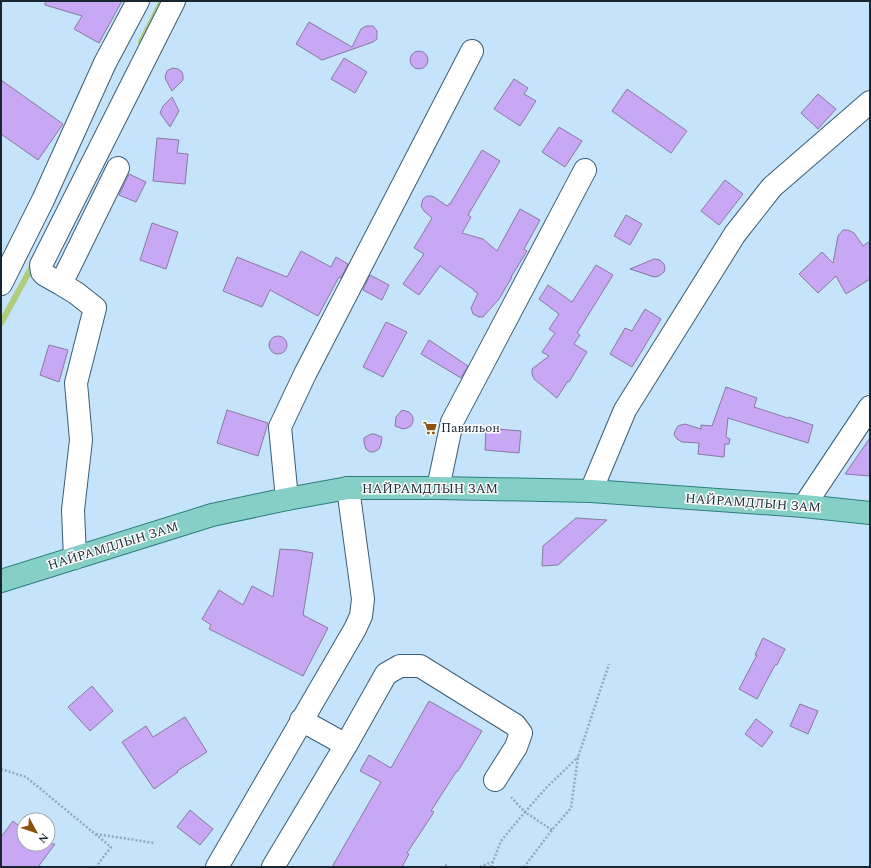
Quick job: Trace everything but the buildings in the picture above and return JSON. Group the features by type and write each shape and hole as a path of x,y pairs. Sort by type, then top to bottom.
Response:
{"main road":[{"name":"НАЙРАМДЛЫН ЗАМ","path":"1,581 212,515 348,488 591,491 870,512"}],"street":[{"path":"1,284 43,200 105,63 138,1"},
{"path":"75,558 73,510 81,440 76,383 95,308 76,293 45,275 42,272 41,265 174,1"},
{"path":"287,499 280,427 305,374 472,51"},
{"path":"591,491 625,410 735,234 772,187 870,102"},
{"path":"61,284 118,168"},
{"path":"438,488 452,422 585,170"},
{"path":"804,506 870,407"},
{"path":"217,867 355,629 361,616 363,600 348,488"},
{"path":"273,867 346,745 386,674 400,666 420,666 515,725 521,733 516,747 495,780"},
{"path":"301,720 346,745"}],"path":[{"path":"524,867 571,808 578,757 609,664"},
{"path":"491,867 502,841 546,788 578,757"},
{"path":"1,769 26,777 111,847 96,867"},
{"path":"525,812 552,830"},
{"path":"96,834 154,842"},
{"path":"480,867 493,862"},
{"path":"445,865 449,867"}],"waterway":[{"path":"141,42 162,1"},
{"path":"1,323 34,263"}],"place":[{"name":"Павильон","path":"430,428"}]}
